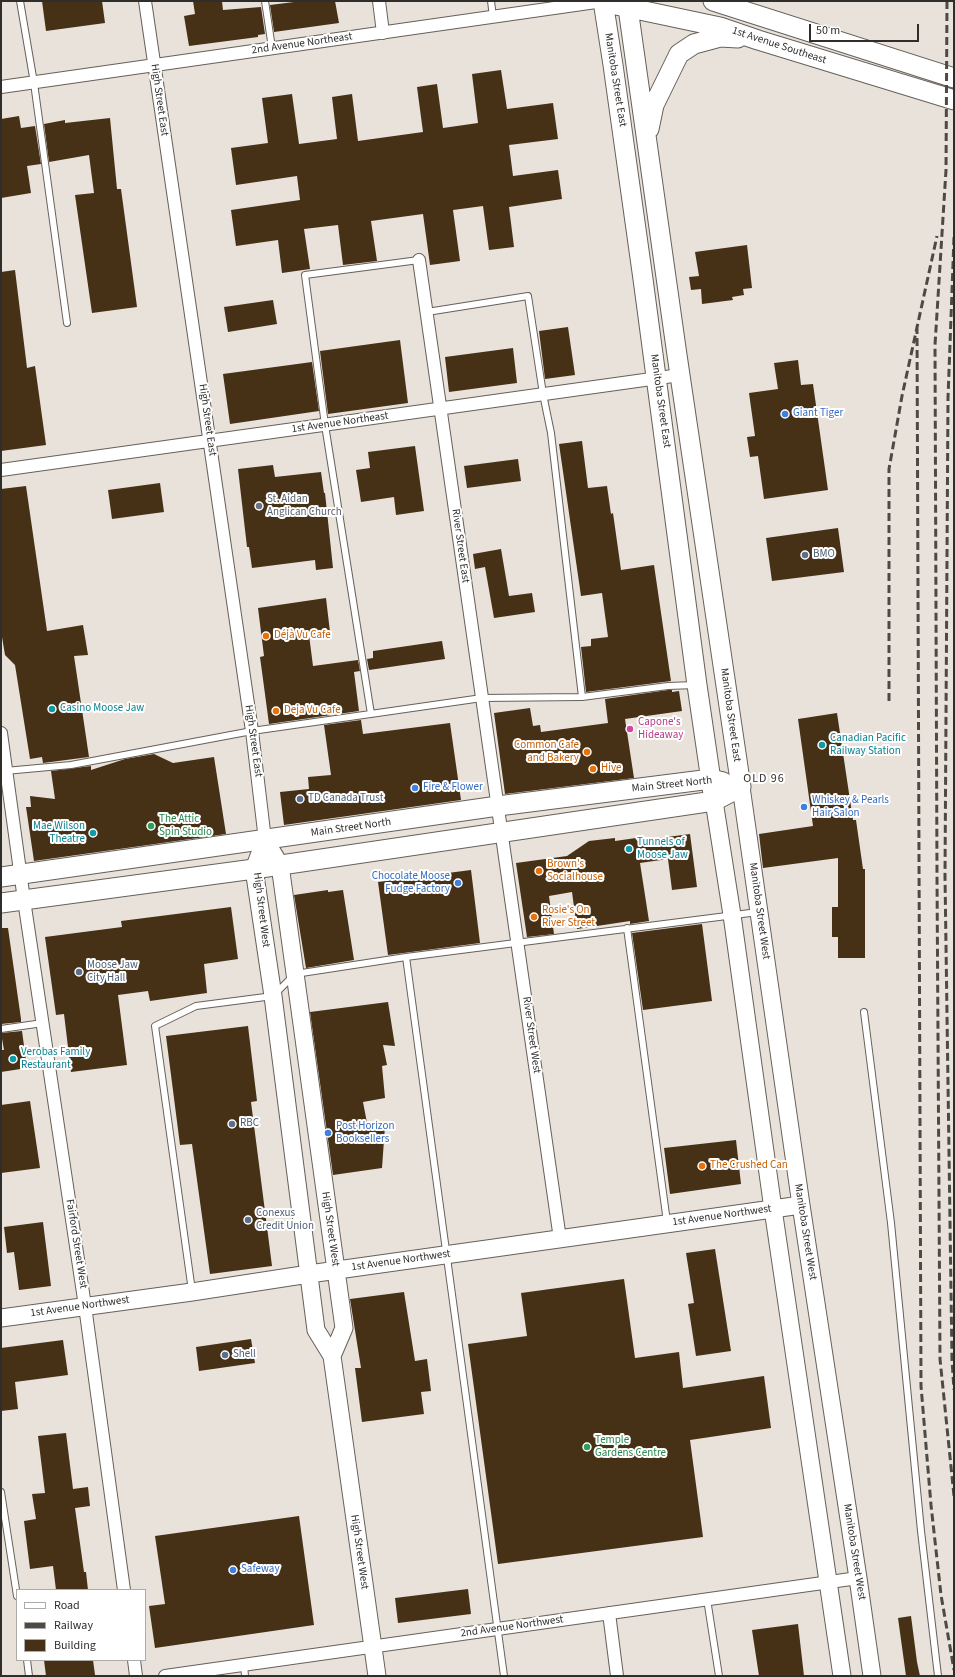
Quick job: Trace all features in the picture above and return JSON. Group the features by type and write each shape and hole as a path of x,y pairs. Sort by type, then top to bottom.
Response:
{"main road":[{"name":"1st Avenue Southeast","path":"603,1 627,4 720,27 954,100"},
{"name":"Manitoba Street East","path":"603,1 657,378 697,685 714,801"},
{"name":"1st Avenue Southeast","path":"713,1 954,78"},
{"name":"Manitoba Street East","path":"627,4 741,787"},
{"path":"646,141 654,105 668,73 679,54 694,44 720,37 758,40"},
{"name":"Main Street North","path":"1,878 498,806 711,779 741,787"},
{"name":"Main Street North","path":"1,903 254,869 714,801 741,787"},
{"name":"Manitoba Street West","path":"741,787 801,1205 872,1676"},
{"path":"714,801 732,915 773,1209 842,1676"},
{"name":"High Street West","path":"266,840 280,865 344,1328 332,1356"},
{"name":"High Street West","path":"266,840 254,869 273,996 316,1330 332,1356 377,1676"},
{"name":"1st Avenue Northwest","path":"1,1318 801,1205"}],"street":[{"name":"High Street East","path":"145,1 252,731 266,840"},
{"path":"379,1 383,33"},
{"name":"2nd Avenue Northeast","path":"1,87 603,1"},
{"name":"River Street East","path":"419,260 502,832"},
{"name":"1st Avenue Northeast","path":"1,470 680,375"},
{"name":"Fairford Street West","path":"1,733 4,772 21,874 86,1306 124,1589"},
{"name":"River Street West","path":"502,832 560,1239"},
{"name":"2nd Avenue Northwest","path":"165,1676 245,1670 373,1646 858,1578"},
{"path":"609,1613 617,1676"},
{"path":"134,1661 136,1676"}],"lane":[{"path":"20,1 34,82 67,323"},
{"path":"265,1 272,48"},
{"path":"491,1 493,17"},
{"path":"371,714 325,425 305,275 419,260"},
{"path":"427,312 528,296 543,394 551,433 582,697"},
{"path":"4,772 71,765 252,731 482,698 582,697 668,686 697,685"},
{"path":"192,1292 155,1026 196,1006 273,996 295,974 406,957 760,911"},
{"path":"627,928 667,1224"},
{"path":"406,957 504,1676"},
{"path":"864,1012 891,1223 921,1531 938,1676"},
{"path":"1,1029 43,1023"},
{"path":"1,1492 16,1590"},
{"path":"707,1599 719,1676"},
{"path":"27,1661 29,1676"}],"building":[{"path":"42,1 102,1 105,23 46,31"},
{"path":"193,1 222,1 223,10 261,7 265,34 258,35 258,37 189,46 184,16 195,14"},
{"path":"302,1 335,1 339,23 274,32 270,5"},
{"path":"501,70 507,109 553,103 558,139 509,145 513,176 558,170 562,199 509,207 514,247 489,250 483,206 453,210 460,261 430,265 423,214 371,221 377,261 343,265 338,225 304,229 310,269 282,273 278,240 236,246 231,210 300,200 297,176 236,185 231,148 268,143 262,98 292,94 299,144 337,139 332,97 352,94 358,141 423,132 417,87 437,84 443,128 478,123 472,74"},
{"path":"19,116 21,128 35,126 41,164 27,166 31,193 1,198 1,119"},
{"path":"110,118 117,189 121,189 137,307 92,313 75,195 94,193 89,155 49,162 44,124 65,120 65,123"},
{"path":"747,245 752,288 743,289 744,295 732,297 733,300 702,304 701,289 691,290 689,277 699,276 695,252"},
{"path":"15,270 27,368 35,366 46,445 1,451 1,272"},
{"path":"273,300 277,324 228,332 224,307"},
{"path":"568,327 575,375 545,379 539,331"},
{"path":"400,340 408,403 328,414 320,351"},
{"path":"513,348 517,383 449,392 445,357"},
{"name":"Giant Tiger","path":"798,360 801,385 813,384 828,490 764,499 758,456 750,457 747,437 755,436 749,393 778,389 774,363"},
{"path":"312,362 319,411 230,424 223,374"},
{"path":"582,441 588,488 607,486 611,514 613,513 621,570 654,565 671,681 586,692 581,647 591,646 591,639 608,637 602,593 581,596 559,444"},
{"path":"415,446 424,511 396,515 394,497 361,502 356,470 370,468 368,452"},
{"path":"518,459 521,481 467,488 464,466"},
{"path":"273,465 275,477 321,472 325,493 333,568 316,570 315,560 252,568 249,547 247,547 238,469"},
{"path":"160,483 164,512 112,519 108,490"},
{"path":"26,486 47,631 83,625 88,655 74,656 89,757 43,763 42,757 30,759 15,665 5,655 1,631 1,489"},
{"name":"BMO","path":"838,528 844,572 772,581 766,538"},
{"path":"501,549 509,596 532,593 535,612 494,618 485,567 475,569 473,554"},
{"path":"326,598 330,632 309,635 313,666 358,660 360,671 354,672 359,711 269,724 260,657 264,656 258,608"},
{"path":"442,641 445,659 369,670 367,659 373,658 373,651"},
{"path":"672,690 672,692 679,691 682,711 625,719 634,778 505,794 494,713 530,708 533,726 540,725 541,732 608,723 605,699"},
{"path":"837,713 853,820 856,820 863,869 865,869 865,958 838,958 838,937 832,937 832,907 838,907 838,858 763,868 759,834 813,826 798,719"},
{"path":"361,720 363,734 450,723 461,800 284,825 280,792 309,789 308,777 331,775 324,725"},
{"path":"154,754 173,763 214,757 226,834 34,861 26,807 31,807 30,796 55,799 51,771 91,766 91,770 125,759"},
{"path":"690,834 697,887 672,890 668,859 640,863 649,921 630,924 630,921 577,929 572,892 549,896 554,934 527,937 516,863 567,856 589,841 615,838 615,841 636,838 637,841"},
{"path":"471,870 480,943 388,955 378,882"},
{"path":"328,890 328,892 343,890 354,960 306,968 294,895"},
{"path":"231,907 238,959 204,964 207,993 150,1001 148,991 118,995 127,1065 71,1072 64,1014 56,1015 45,937 122,927 121,921"},
{"path":"702,924 712,1001 643,1010 632,933"},
{"path":"1,928 8,928 21,1022 1,1024"},
{"path":"388,1002 395,1046 383,1045 387,1065 382,1066 385,1098 363,1102 368,1128 385,1126 382,1168 333,1175 310,1012"},
{"path":"248,1026 257,1101 251,1102 272,1266 210,1274 192,1144 180,1145 166,1036"},
{"name":"Verobas Family Restaurant","path":"22,1031 27,1068 1,1072 1,1050 4,1050 1,1033"},
{"path":"30,1101 40,1168 1,1173 1,1105"},
{"name":"The Crushed Can","path":"736,1140 741,1184 670,1194 664,1148"},
{"path":"43,1222 51,1286 19,1290 14,1252 7,1253 4,1227"},
{"path":"715,1249 731,1351 696,1356 688,1304 694,1303 686,1253"},
{"name":"Temple Gardens Centre","path":"624,1279 635,1358 679,1352 683,1388 764,1376 771,1428 690,1440 703,1537 498,1564 468,1344 527,1336 521,1293"},
{"path":"404,1292 415,1361 427,1359 431,1391 421,1392 424,1414 362,1422 355,1368 361,1368 350,1299"},
{"name":"Shell","path":"251,1339 255,1363 199,1371 196,1347"},
{"path":"63,1340 68,1375 15,1382 18,1409 1,1411 1,1348"},
{"path":"66,1433 73,1489 88,1487 90,1506 75,1508 88,1589 56,1589 53,1566 30,1569 24,1521 36,1519 32,1494 45,1493 38,1436"},
{"name":"Safeway","path":"299,1516 314,1625 155,1648 149,1606 165,1604 155,1536"},
{"path":"468,1589 471,1614 398,1623 395,1598"},
{"path":"911,1616 920,1676 906,1676 898,1618"},
{"path":"798,1624 804,1676 759,1676 752,1630"},
{"path":"44,1661 93,1661 95,1675 46,1676"}],"railway":[{"path":"947,1 946,170 935,345 937,876 940,1359 954,1496"},
{"path":"889,701 889,469 902,396 937,236"},
{"path":"954,237 948,398 945,876 952,1360 954,1390"},
{"path":"917,326 921,1386 931,1505 941,1595 954,1670"}],"place":[{"name":"Giant Tiger","path":"785,414"},
{"name":"St. Aidan Anglican Church","path":"259,506"},
{"name":"BMO","path":"805,555"},
{"name":"Déjà Vu Cafe","path":"266,636"},
{"name":"Casino Moose Jaw","path":"52,709"},
{"name":"Deja Vu Cafe","path":"276,711"},
{"name":"Capone's Hideaway","path":"630,729"},
{"name":"Canadian Pacific Railway Station","path":"822,745"},
{"name":"Common Cafe and Bakery","path":"587,752"},
{"name":"Hive","path":"593,769"},
{"name":"Fire & Flower","path":"415,788"},
{"name":"TD Canada Trust","path":"300,799"},
{"name":"Whiskey & Pearls Hair Salon","path":"804,807"},
{"name":"The Attic Spin Studio","path":"151,826"},
{"name":"Mae Wilson Theatre","path":"93,833"},
{"name":"Tunnels of Moose Jaw","path":"629,849"},
{"name":"Brown's Socialhouse","path":"539,871"},
{"name":"Chocolate Moose Fudge Factory","path":"458,883"},
{"name":"Rosie's On River Street","path":"534,917"},
{"name":"Moose Jaw City Hall","path":"79,972"},
{"name":"Verobas Family Restaurant","path":"13,1059"},
{"name":"RBC","path":"232,1124"},
{"name":"Post Horizon Booksellers","path":"328,1133"},
{"name":"The Crushed Can","path":"702,1166"},
{"name":"Conexus Credit Union","path":"248,1220"},
{"name":"Shell","path":"225,1355"},
{"name":"Temple Gardens Centre","path":"587,1447"},
{"name":"Safeway","path":"233,1570"}],"district":[{"name":"OLD 96","path":"764,779"}]}
